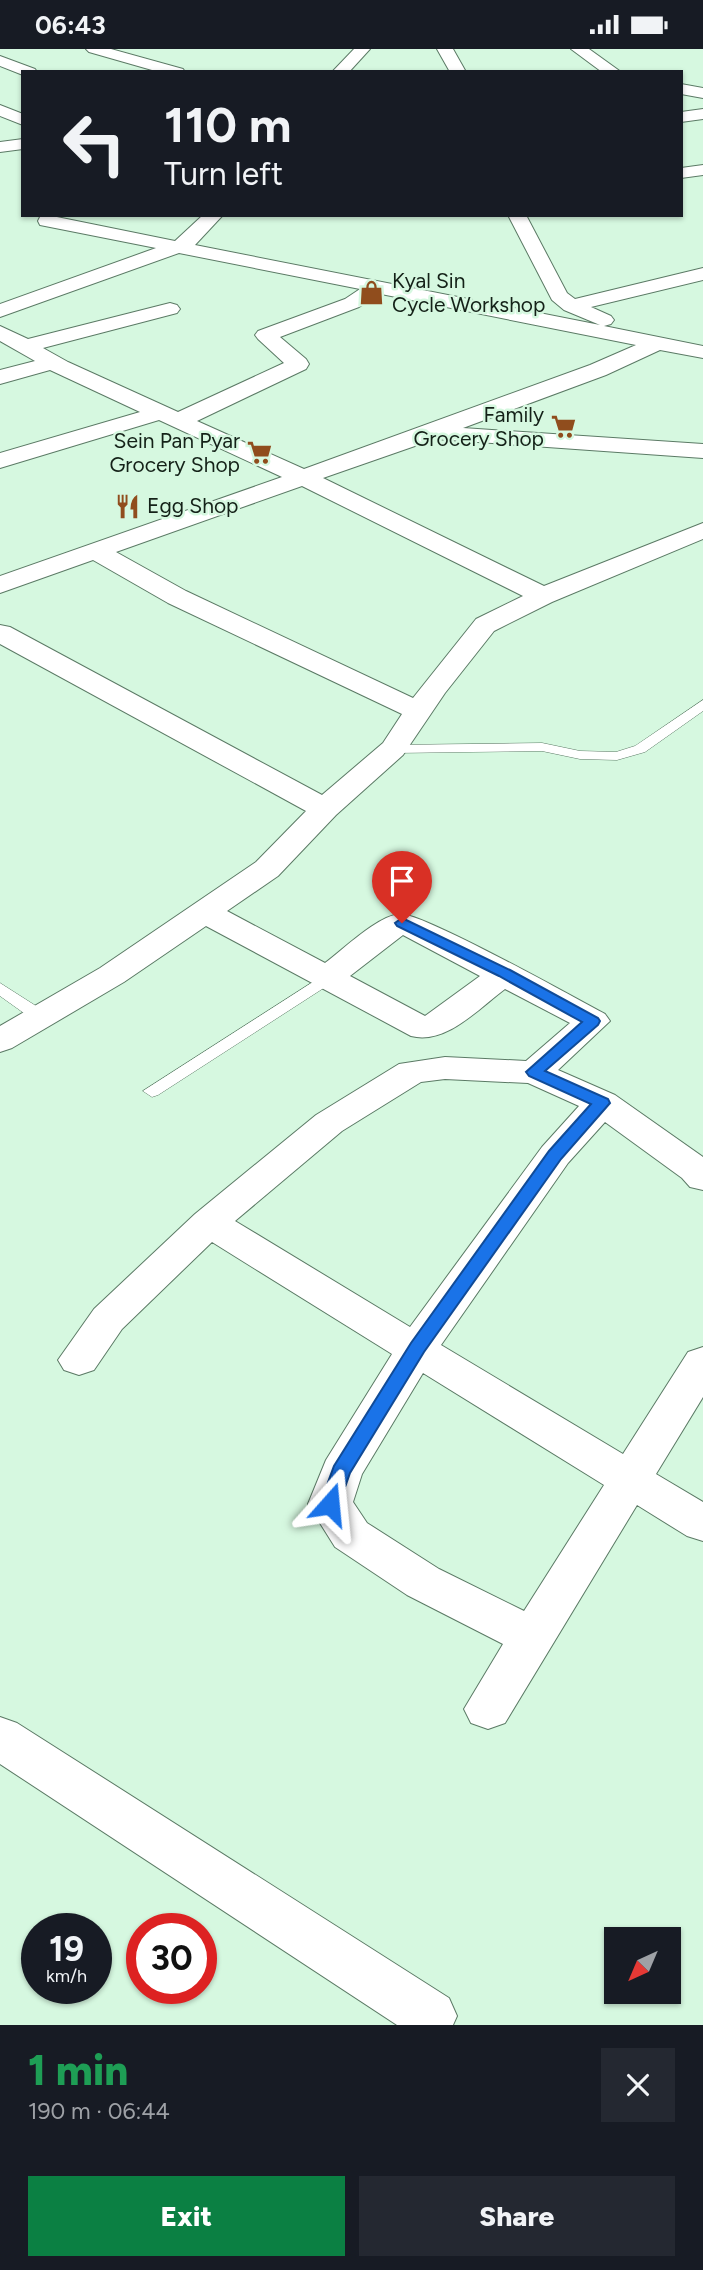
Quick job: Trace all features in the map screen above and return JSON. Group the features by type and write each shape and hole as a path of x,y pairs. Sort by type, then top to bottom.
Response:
{"street":[{"path":"0,52 14,49"},
{"path":"93,49 169,70"},
{"path":"342,70 362,49"},
{"path":"445,49 457,70"},
{"path":"579,49 610,70"},
{"path":"0,61 24,70"},
{"path":"110,68 136,62"},
{"path":"683,89 703,93"},
{"path":"0,110 21,119"},
{"path":"683,117 703,114"},
{"path":"0,147 21,144"},
{"path":"683,173 703,170"},
{"path":"0,311 178,247 190,240 212,217"},
{"path":"518,217 552,288 571,306 665,345"},
{"path":"47,221 703,352"},
{"path":"571,306 703,274"},
{"path":"0,461 59,441 170,417 298,363 265,335 352,303 378,288"},
{"path":"9,342 170,309"},
{"path":"0,585 426,434 703,332"},
{"path":"9,342 302,477 542,596"},
{"path":"0,377 53,363"},
{"path":"426,434 703,451"},
{"path":"0,1041 112,975 267,869 326,809 393,749 434,688 485,625 542,596 703,530"},
{"path":"95,551 177,597 419,712"},
{"path":"0,633 326,809"},
{"path":"206,913 423,1029 432,1027 505,973"},
{"path":"327,978 394,926 402,923 505,973 593,1021 534,1072"},
{"path":"79,1360 108,1319 209,1223 329,1123 412,1072 445,1068 534,1072 602,1103 695,1169 703,1178"},
{"path":"533,1638 412,1576 351,1535 330,1504 341,1472 417,1348 555,1155 602,1103"},
{"path":"209,1223 703,1524"},
{"path":"488,1709 703,1362"},
{"path":"0,1738 430,2016"}],"lane":[{"path":"393,749 542,747 580,755 617,755 640,749 703,704"},
{"path":"152,1091 327,978"},
{"path":"0,988 41,1017"}],"place":[{"name":"Kyal Sin Cycle Workshop","path":"372,293"},
{"name":"Family Grocery Shop","path":"564,427"},
{"name":"Sein Pan Pyar Grocery Shop","path":"260,453"},
{"name":"Egg Shop","path":"127,506"}],"route":[{"path":"330,1504 341,1472 417,1348 555,1155 602,1103 534,1072 593,1021 505,973 402,923"}]}
